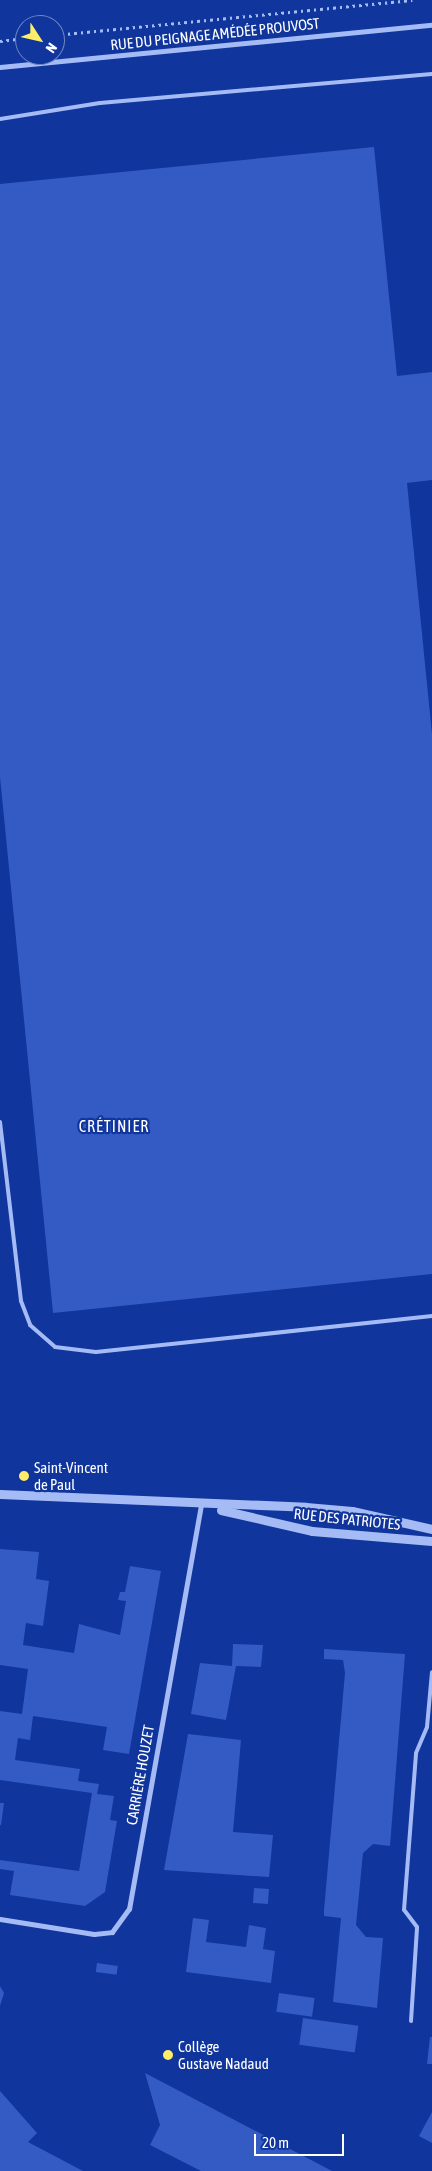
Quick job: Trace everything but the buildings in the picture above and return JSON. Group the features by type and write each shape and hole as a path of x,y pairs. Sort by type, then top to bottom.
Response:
{"street":[{"name":"RUE DU PEIGNAGE AMÉDÉE PROUVOST","path":"0,67 432,25"},
{"name":"RUE DES PATRIOTES","path":"0,1494 201,1506 352,1511 432,1529"},
{"name":"RUE DES PATRIOTES","path":"201,1506 312,1531 432,1540"},
{"name":"CARRIÈRE HOUZET","path":"0,1919 94,1934 112,1932 129,1909 201,1506"}],"lane":[{"path":"0,119 100,103 432,74"},
{"path":"0,1122 21,1301 30,1325 55,1347 96,1352 432,1316"},
{"path":"411,2021 417,1927 404,1910 416,1754 427,1727 432,1672"}],"path":[{"path":"65,34 412,0"},
{"path":"0,41 15,39"}],"place":[{"name":"Saint-Vincent de Paul","path":"24,1476"},
{"name":"Collège Gustave Nadaud","path":"168,2055"}],"district":[{"name":"CRÉTINIER","path":"114,1126"}]}
